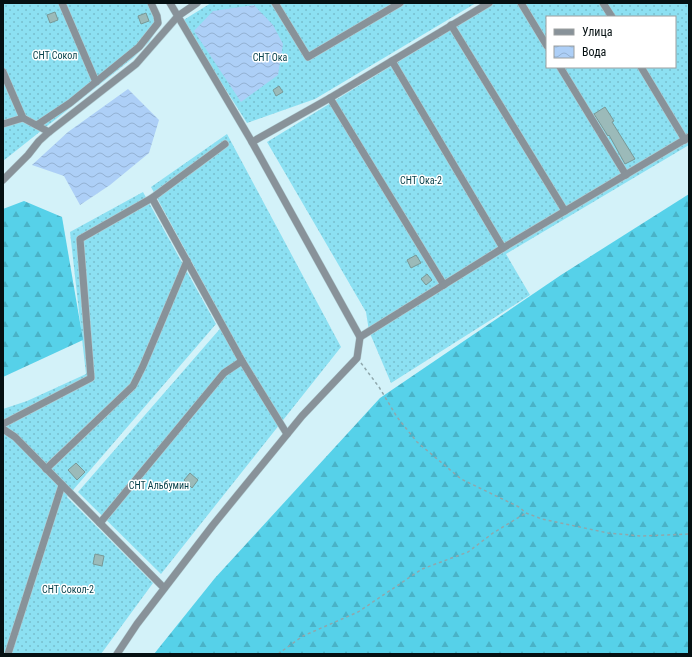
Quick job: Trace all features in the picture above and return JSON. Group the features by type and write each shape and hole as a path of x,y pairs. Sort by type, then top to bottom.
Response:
{"street":[{"path":"62,3 96,82"},
{"path":"37,125 53,115 139,47 158,23 157,16 151,3"},
{"path":"3,180 28,155 39,141 136,64 178,16 197,3"},
{"path":"275,3 308,57 400,3"},
{"path":"252,142 330,98 489,3"},
{"path":"521,3 546,44"},
{"path":"603,3 611,16"},
{"path":"117,654 137,624 212,524 302,416 357,358 360,337 252,142 173,5"},
{"path":"451,25 565,211"},
{"path":"392,61 503,248"},
{"path":"561,68 626,175"},
{"path":"360,337 503,248 687,139 642,68"},
{"path":"3,72 23,118 49,132"},
{"path":"330,98 444,285"},
{"path":"3,124 23,118"},
{"path":"3,424 92,378 80,239 152,198 225,144"},
{"path":"152,198 242,361 287,434"},
{"path":"46,469 133,386 143,366 187,261"},
{"path":"100,523 224,373 242,361"},
{"path":"3,429 15,437 164,588"},
{"path":"8,654 62,485"}],"path":[{"path":"357,358 379,386 397,417 417,442 461,479 518,507 526,513 563,524 608,534 641,536 689,534"},
{"path":"278,654 303,636 358,612 422,569 468,552 493,533 526,513"}],"green space":[{"name":"СНТ Сокол","path":"3,3 152,3 161,23 149,42 133,58 3,161"},
{"name":"СНТ Ока","path":"211,3 476,3 315,99 247,123 182,21"},
{"name":"СНТ Ока-2","path":"494,3 689,3 689,145 506,254 530,295 391,383 369,331 366,312 267,142"},
{"name":"СНТ Альбумин","path":"227,134 341,347 161,574 78,492 225,323 151,187"},
{"name":"СНТ Сокол-2","path":"143,192 216,324 67,497 153,583 101,654 3,654 3,409 27,401 86,374 70,232"},
{"path":"689,194 689,654 154,654 215,578 380,398 561,275"},
{"path":"24,201 62,217 83,340 3,377 3,209"}],"water":[{"path":"254,5 273,25 283,44 278,75 241,102 194,31 213,11"},
{"path":"128,89 159,120 149,153 110,185 80,205 64,176 32,165 68,132"}],"building":[{"path":"55,12 58,20 50,23 47,15"},
{"path":"146,13 149,21 141,24 138,16"},
{"path":"279,86 283,92 276,96 273,90"},
{"path":"605,107 614,121 612,122 635,159 625,164 609,135 608,136 594,114"},
{"path":"416,255 421,263 411,268 407,260"},
{"path":"427,274 432,280 426,285 421,279"},
{"path":"76,463 85,472 77,480 68,470"},
{"path":"190,473 198,480 192,488 184,480"},
{"path":"95,554 104,556 102,566 93,564"}]}
